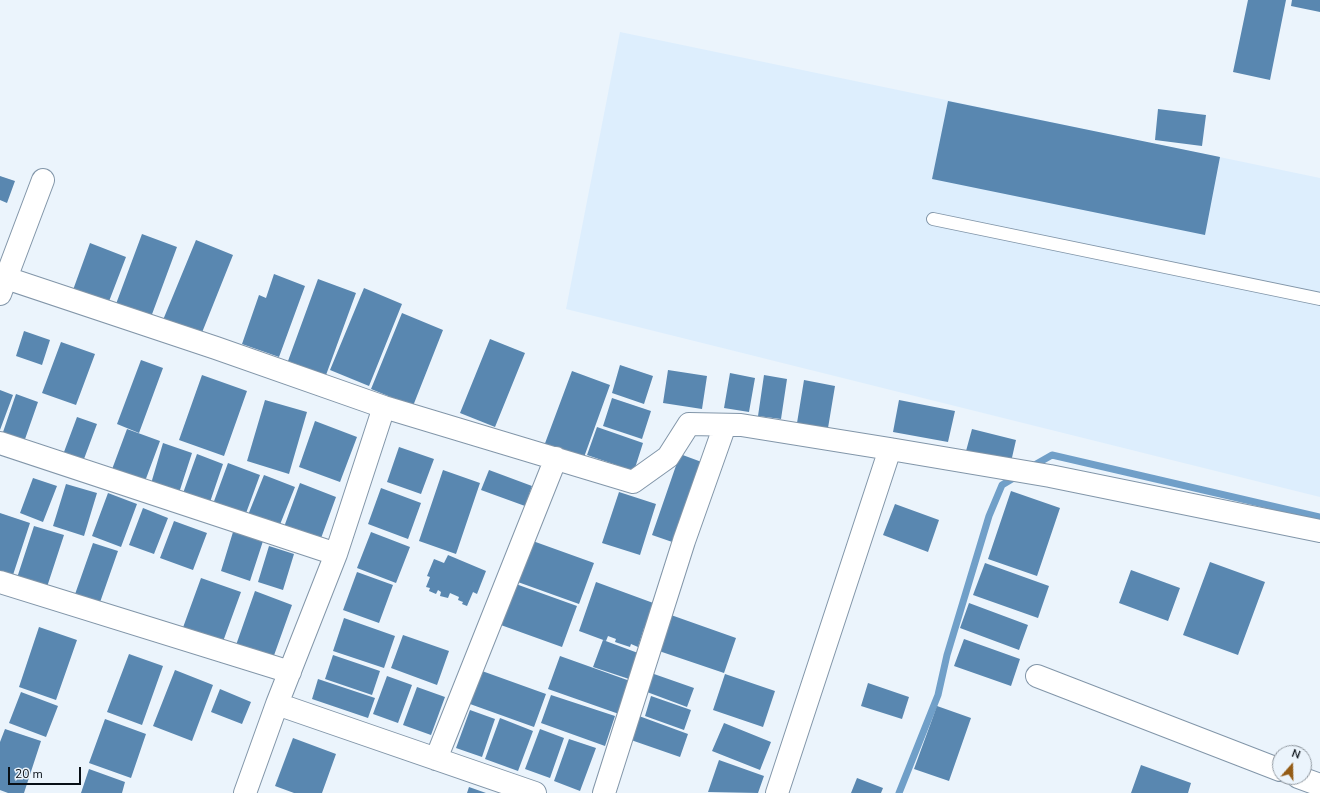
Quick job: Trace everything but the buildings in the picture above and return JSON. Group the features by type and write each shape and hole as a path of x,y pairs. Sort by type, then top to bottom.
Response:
{"street":[{"path":"43,180 2,282 216,348 384,407 633,482 668,457 689,424 741,425 890,448 1038,474 1320,531"},
{"path":"245,793 277,704 336,554 384,407"},
{"path":"604,793 684,541 725,425"},
{"path":"0,443 336,554"},
{"path":"777,793 890,448"},
{"path":"436,759 556,458"},
{"path":"0,582 290,672"},
{"path":"1037,676 1272,767"},
{"path":"277,704 535,793"}],"lane":[{"path":"932,220 1320,299"}],"shaded area":[{"path":"620,32 1320,178 1320,497 566,309"}],"waterway":[{"path":"1031,467 1052,455 1320,517"},
{"path":"899,793 938,695 947,655 989,516 1002,485 1017,476"}]}
